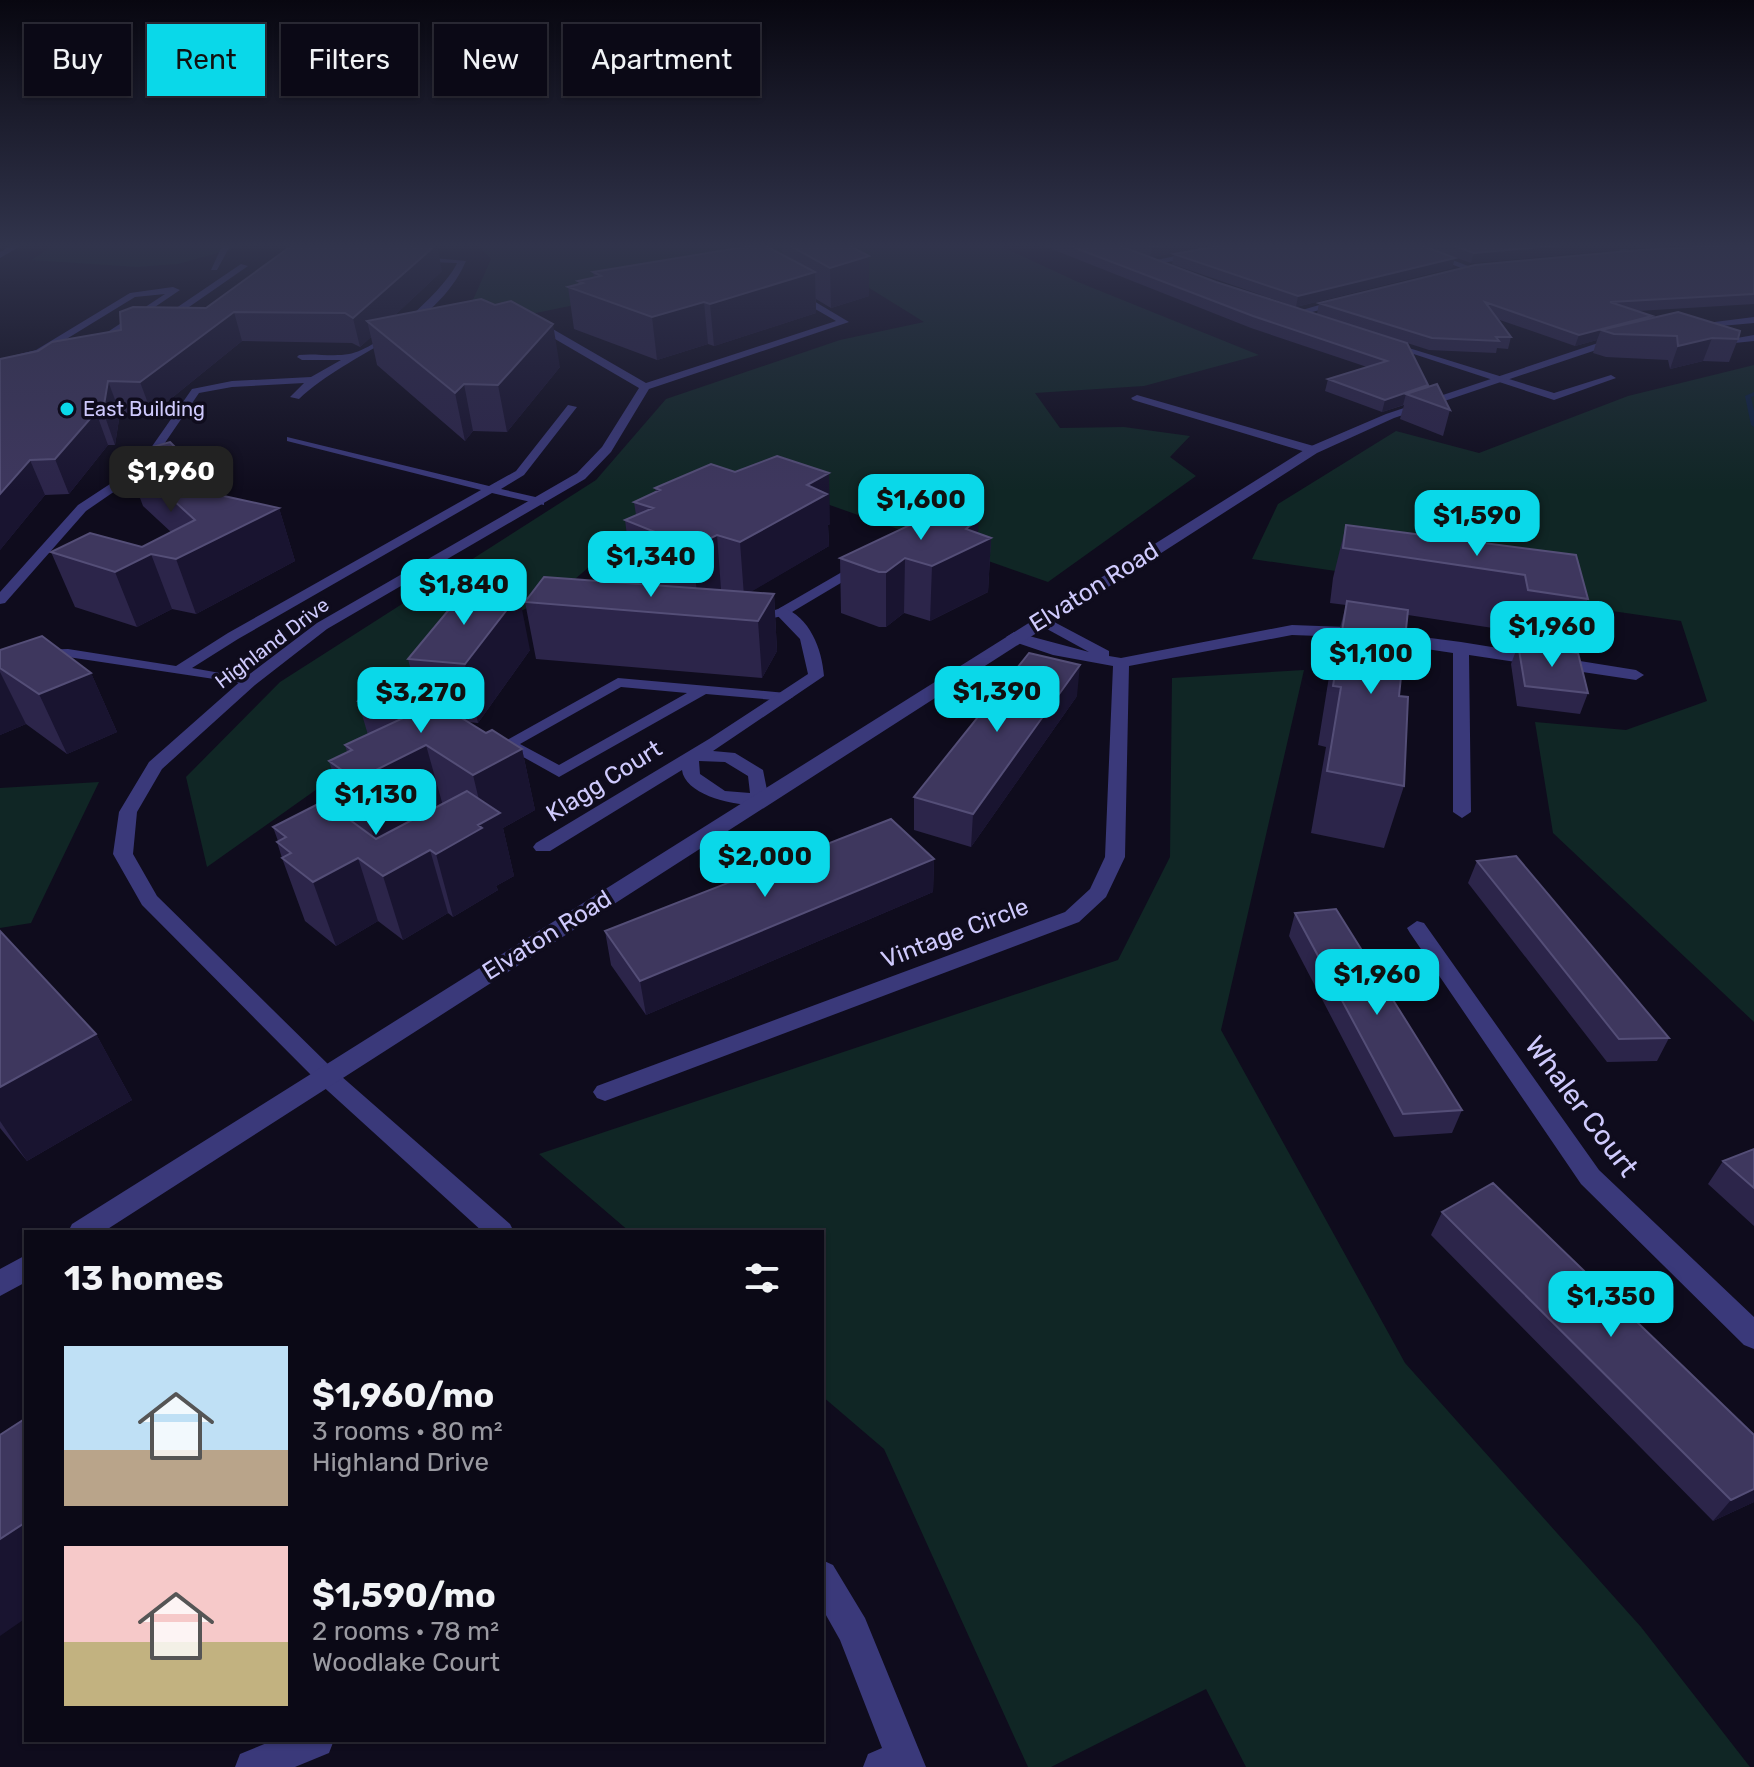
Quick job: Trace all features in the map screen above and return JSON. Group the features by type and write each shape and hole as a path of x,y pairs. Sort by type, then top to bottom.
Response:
{"street":[{"path":"547,330 645,387 830,326"},
{"path":"1671,328 1687,326"},
{"name":"Elvaton Road","path":"84,1230 1313,450 1390,416 1637,334"},
{"path":"1368,337 1554,397 1611,378"},
{"path":"1725,341 1754,338"},
{"name":"Highland Drive","path":"499,1230 325,1075 149,900 123,854 128,812 155,766 249,682 322,626 581,476 607,449 645,387"},
{"path":"1137,398 1313,450"},
{"name":"Klagg Court","path":"543,847 816,676 815,653 807,634 782,612"},
{"path":"1041,620 1121,663"},
{"path":"1014,637 1059,652 1121,663 1292,630 1362,634 1636,675"},
{"path":"1461,647 1462,812"},
{"name":"Vintage Circle","path":"605,1092 1072,917 1099,892 1115,857 1121,663"},
{"path":"690,755 691,776 720,796 760,800"},
{"name":"Klagg Court","path":"690,755 729,757 757,774 760,800"},
{"name":"Whaler Court","path":"1417,928 1590,1177 1754,1336"},
{"path":"0,1284 24,1268"},
{"path":"824,1579 853,1630 898,1763"},
{"path":"253,1767 311,1742"}],"lane":[{"path":"0,362 39,352 81,326"},
{"path":"109,352 86,350 122,326"},
{"path":"295,397 313,380 404,326"},
{"path":"302,357 349,357"},
{"path":"0,600 81,508 105,489 134,476 163,444 196,391 232,384 313,380"},
{"path":"178,671 487,489 520,473 572,407"},
{"path":"291,439 540,502"},
{"path":"755,616 782,612 876,556"},
{"path":"0,655 68,653 249,682"},
{"path":"703,690 559,772 508,744 618,682 786,697"}],"green space":[{"path":"447,326 471,326 439,333"},
{"path":"903,326 1188,326 1259,355 1144,386 1035,393 1060,428 1124,427 1190,436 1170,457 1196,476 1048,582 790,491 633,529 560,592 457,642 334,777 207,867 186,777 280,682 596,480 666,399 840,340"},
{"path":"1754,365 1754,1022 1553,833 1535,722 1626,730 1707,701 1681,621 1252,559 1278,504 1396,431 1479,453 1628,396"},
{"path":"1304,670 1221,1030 1405,1363 1641,1627 1750,1767 1246,1767 1206,1689 1051,1767 1028,1767 884,1449 824,1398 824,1230 628,1230 539,1154 1118,960 1170,857 1172,678"},
{"path":"99,782 31,923 0,928 0,788"}],"building":[{"path":"121,326 215,326 140,382 108,381 103,411 96,412 55,459 30,460 0,494 0,359 38,351 52,342 121,330"},
{"path":"374,326 551,326 498,385 464,384 455,393"},
{"path":"1284,326 1355,326 1407,343 1428,385 1385,400 1328,379 1387,361"},
{"path":"1395,326 1503,326 1511,337 1496,337 1499,341 1432,338"},
{"path":"1555,326 1612,326 1579,335"},
{"path":"1616,326 1725,326 1740,331 1738,339 1712,338 1678,346 1677,336 1614,334 1601,330"},
{"path":"1437,384 1450,410 1406,394"},
{"path":"170,442 224,496 279,508 176,559 151,554 115,572 51,552 90,533 142,547 195,520 124,455"},
{"path":"777,456 829,473 807,485 827,494 740,542 717,535 692,547 625,520 653,508 634,502 660,490 655,488 711,464 735,472"},
{"path":"948,507 979,518 966,529 991,538 932,566 905,558 886,572 879,572 840,558"},
{"path":"1346,525 1576,555 1588,599 1528,590 1525,575 1343,548"},
{"path":"544,577 774,594 758,621 525,602"},
{"path":"466,589 519,594 465,664 408,659"},
{"path":"1347,601 1408,610 1399,696 1408,697 1404,786 1327,771 1341,687 1333,686"},
{"path":"42,636 91,673 39,694 0,668 0,650"},
{"path":"1518,644 1578,653 1588,693 1525,686"},
{"path":"1029,653 1080,665 973,814 914,797"},
{"path":"384,670 486,733 492,730 522,749 473,775 426,745 356,780 329,761 352,750 345,745 427,707 358,701"},
{"path":"467,791 500,813 478,825 482,828 436,854 430,850 383,876 358,858 313,882 282,858 291,853 277,842 286,837 273,827 324,801 376,839"},
{"path":"891,819 934,859 640,981 605,931"},
{"path":"1516,856 1669,1038 1619,1039 1477,861"},
{"path":"1336,909 1462,1110 1403,1114 1295,913"},
{"path":"0,931 96,1034 0,1087"},
{"path":"1754,1149 1754,1188 1723,1161"},
{"path":"1493,1183 1754,1435 1754,1489 1731,1500 1442,1212"},
{"path":"24,1419 24,1523 0,1539 0,1435"}],"waterway":[{"path":"1754,394 1748,396 1754,425"}],"place":[{"name":"East Building","path":"67,409"}]}
